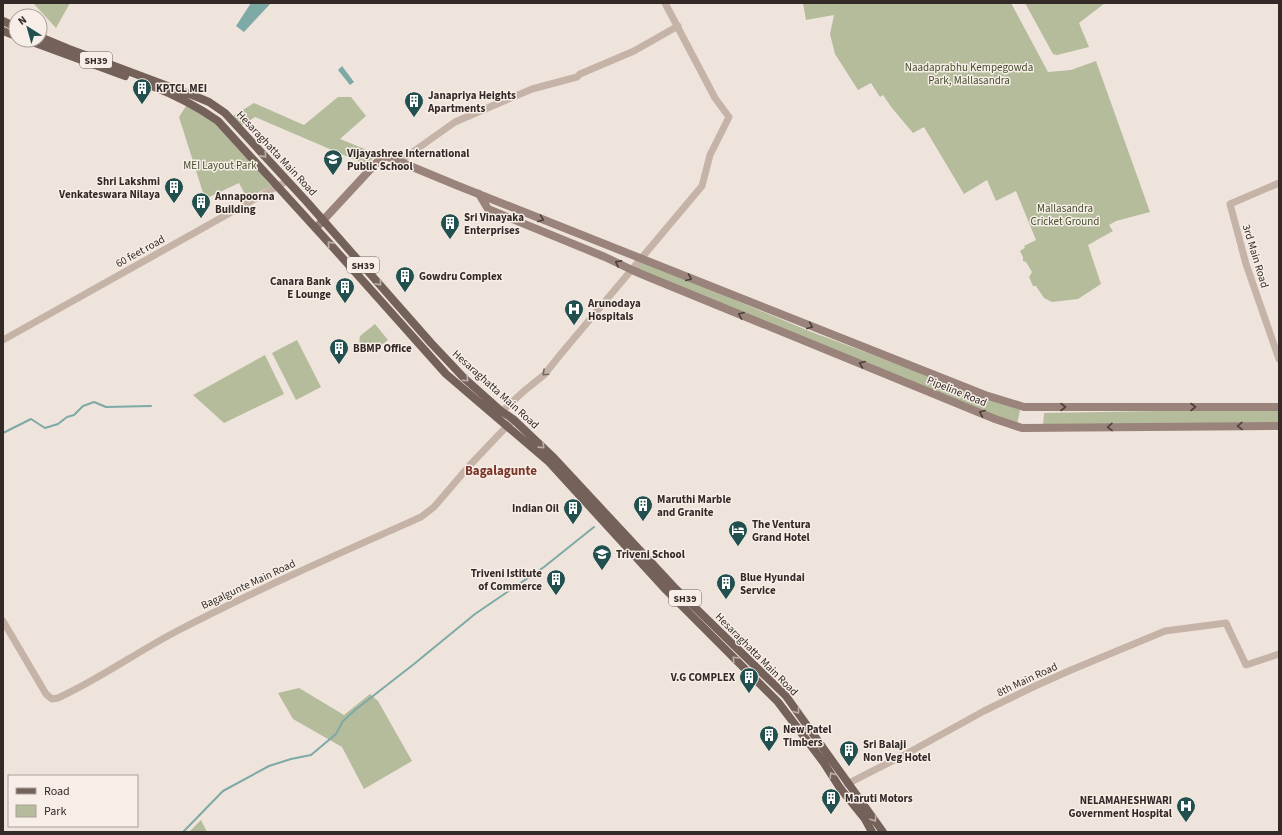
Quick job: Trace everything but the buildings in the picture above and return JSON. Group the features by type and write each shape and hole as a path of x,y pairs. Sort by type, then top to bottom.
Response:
{"main road":[{"name":"Hesaraghatta Main Road","path":"48,40 208,102 225,114 323,220 430,343 499,414 506,426 549,462 666,588 666,590 778,702 824,762 840,788 865,819 872,832"},
{"path":"48,48 161,90 204,112 218,121 446,374 499,414"},
{"name":"Pipeline Road","path":"316,228 379,160 386,156 653,264 985,395 1024,407 1279,406"},
{"name":"Pipeline Road","path":"479,194 488,209 605,256 646,276 995,419 1022,428 1279,426"},
{"name":"Hesaraghatta Main Road","path":"499,414 513,419 554,458 678,592 786,696 882,832"}],"street":[{"path":"499,414 544,375 702,186 710,156 729,117 715,98 666,3"},
{"path":"400,161 455,122 532,89 577,77 580,74 634,51 678,26"},
{"name":"60 feet road","path":"3,340 287,181"},
{"name":"3rd Main Road","path":"1279,183 1230,204 1246,264 1279,359"},
{"name":"Bagalgunte Main Road","path":"3,621 46,694 52,699 58,698 177,631 235,601 421,517 434,507 470,465 513,419"},
{"name":"8th Main Road","path":"847,784 906,754 984,711 1033,687 1165,631 1226,623 1246,665 1279,654"}],"green space":[{"path":"33,3 70,3 56,28 48,19 48,8 38,8"},
{"name":"Naadaprabhu Kempegowda Park, Mallasandra","path":"803,3 1011,3 1048,72 1071,70 1096,61 1150,212 1116,221 1109,225 1113,231 1088,245 1101,284 1078,299 1052,302 1044,298 1036,286 1033,286 1029,277 1032,272 1026,262 1023,261 1020,251 1025,248 1024,246 1036,240 1016,191 996,201 987,180 964,194 924,127 913,133 883,95 880,97 871,83 858,90 835,54 830,34 834,15 806,20"},
{"path":"1025,3 1105,3 1079,23 1089,47 1057,55 1053,54"},
{"path":"338,97 351,97 366,116 340,139 377,154 367,165 255,117 241,126 233,116 254,103 304,125"},
{"name":"MEI Layout Park","path":"186,106 220,127 271,186 247,198 239,183 205,199 179,117"},
{"path":"642,261 809,331 1020,410 1017,425 635,270"},
{"path":"375,324 388,340 372,352 363,349 360,345 360,336"},
{"path":"297,340 321,387 296,400 272,353"},
{"path":"265,355 284,394 224,423 193,395"},
{"path":"1279,409 1279,424 1043,425 1044,413"},
{"path":"299,688 344,715 370,694 378,701 412,761 364,789 342,747 293,719 278,693"},
{"path":"201,820 207,832 189,832"}],"water":[{"path":"251,3 271,3 244,32 236,26"},
{"path":"342,66 354,82 350,85 338,70"}],"waterway":[{"path":"3,433 31,419 45,428 58,424 67,417 74,415 83,406 94,402 106,407 151,406"},
{"path":"183,832 223,791 269,766 311,755 336,734 343,721 355,710 475,614 544,567 594,527"}],"place":[{"name":"KPTCL MEI","path":"142,105"},
{"name":"Janapriya Heights Apartments","path":"414,118"},
{"name":"Vijayashree International Public School","path":"333,176"},
{"name":"Shri Lakshmi Venkateswara Nilaya","path":"174,204"},
{"name":"Annapoorna Building","path":"201,219"},
{"name":"Sri Vinayaka Enterprises","path":"450,240"},
{"name":"Gowdru Complex","path":"405,293"},
{"name":"Canara Bank E Lounge","path":"345,304"},
{"name":"Arunodaya Hospitals","path":"574,326"},
{"name":"BBMP Office","path":"339,365"},
{"name":"Maruthi Marble and Granite","path":"643,522"},
{"name":"Indian Oil","path":"573,525"},
{"name":"The Ventura Grand Hotel","path":"738,547"},
{"name":"Triveni School","path":"602,571"},
{"name":"Triveni Istitute of Commerce","path":"556,596"},
{"name":"Blue Hyundai Service","path":"726,600"},
{"name":"V.G COMPLEX","path":"749,694"},
{"name":"New Patel Timbers","path":"769,752"},
{"name":"Sri Balaji Non Veg Hotel","path":"849,767"},
{"name":"Maruti Motors","path":"831,815"},
{"name":"NELAMAHESHWARI Government Hospital","path":"1186,823"}],"district":[{"name":"Bagalagunte","path":"501,470"}],"park label":[{"name":"Mallasandra Cricket Ground","path":"1065,214"}]}
